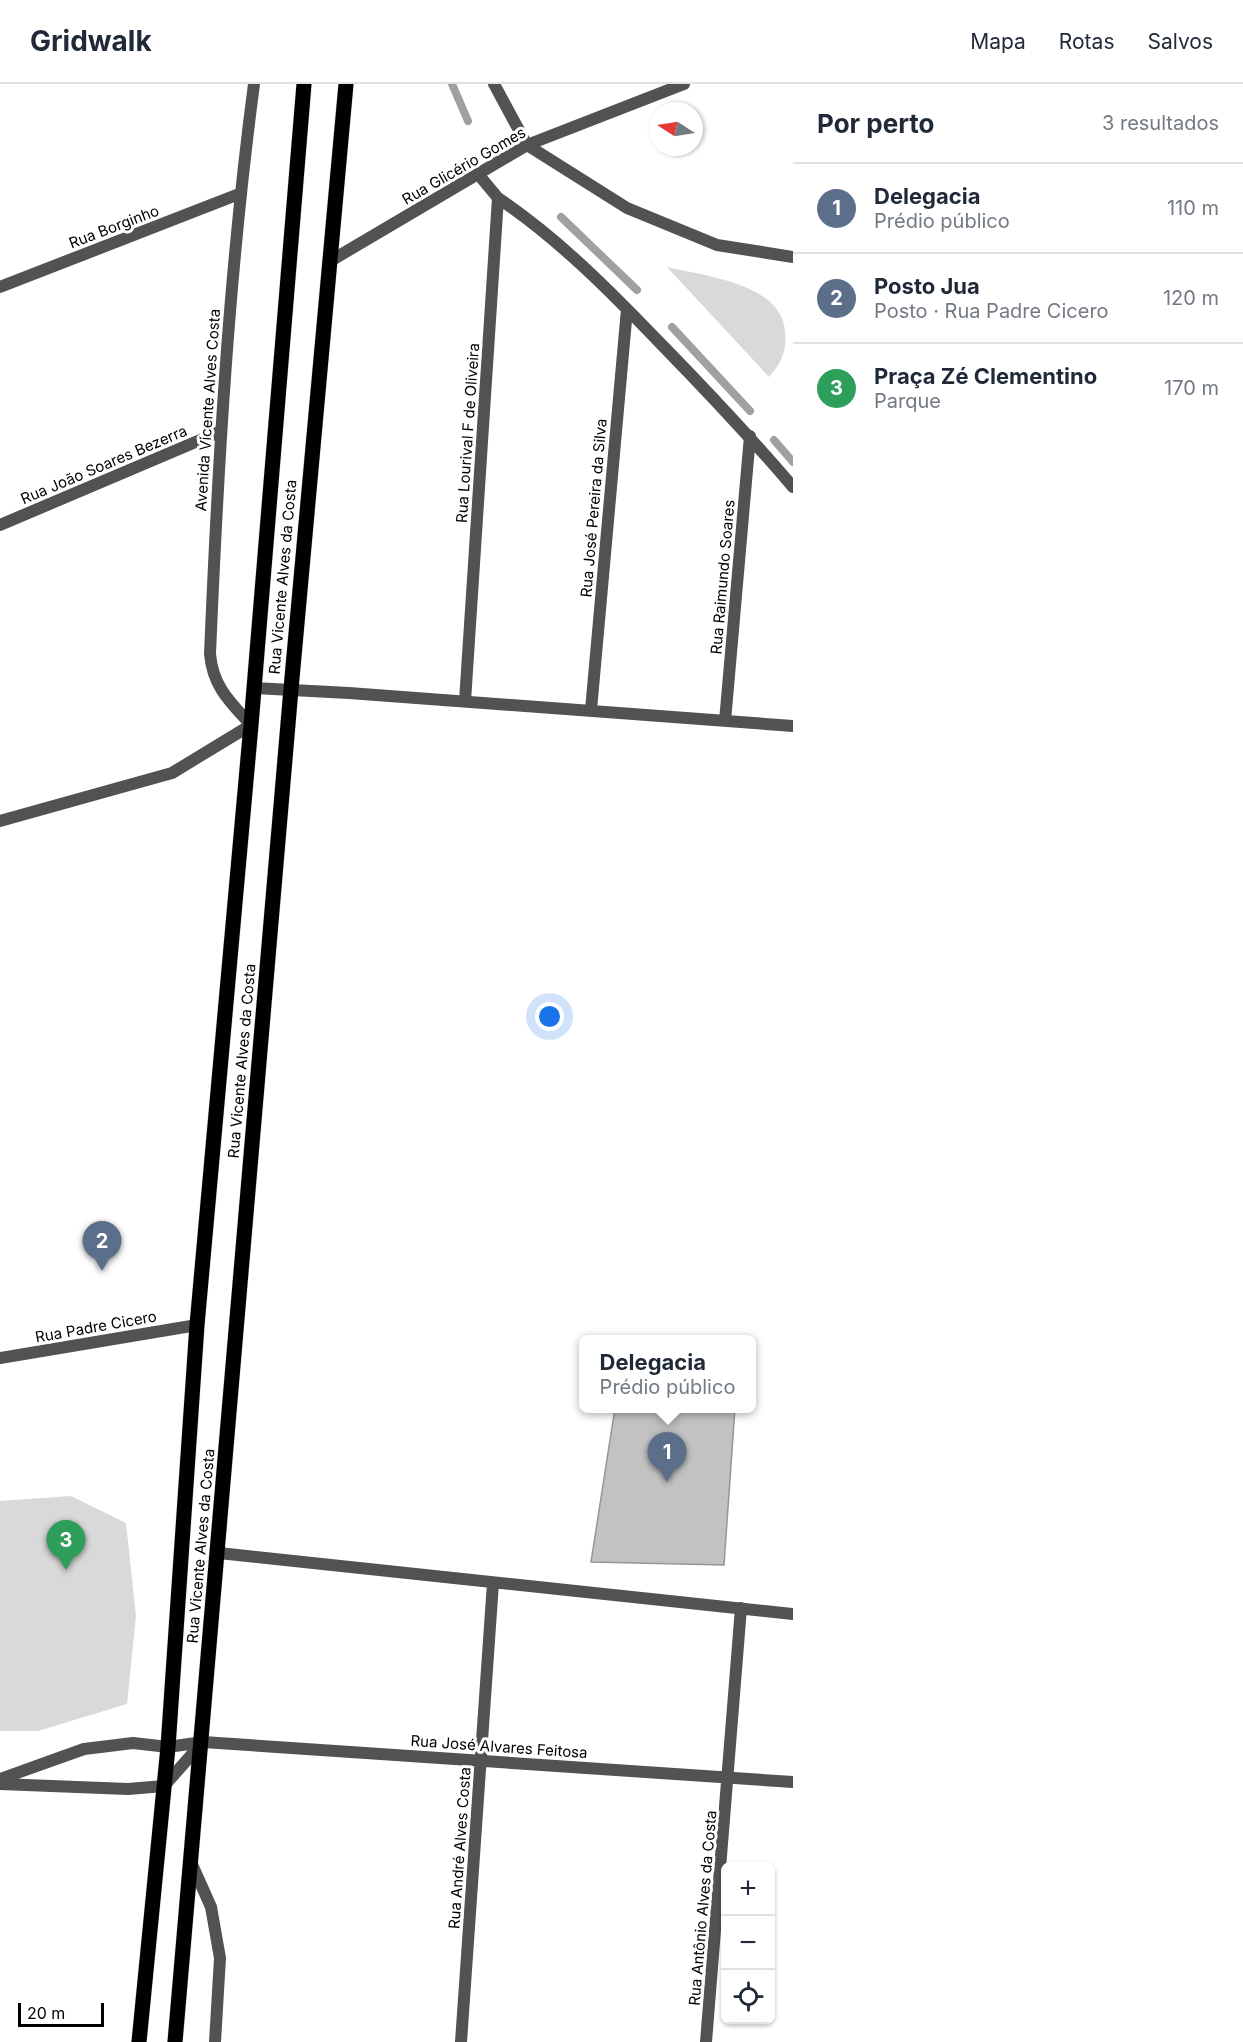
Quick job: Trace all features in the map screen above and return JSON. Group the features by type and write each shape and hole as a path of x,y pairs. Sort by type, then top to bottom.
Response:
{"main road":[{"name":"Rua Vicente Alves da Costa","path":"139,2042 168,1747 197,1325 251,725 304,84"},
{"name":"Rua Vicente Alves da Costa","path":"175,2042 190,1860 203,1742 291,689 332,260 346,84"}],"street":[{"name":"Avenida Vicente Alves Costa","path":"251,725 224,696 212,673 210,654 219,432 239,195 254,84"},
{"path":"494,84 527,145 627,208 678,231 717,245 793,257"},
{"name":"Rua Glicério Gomes","path":"332,260 527,145 684,84"},
{"path":"478,174 498,198 559,243 627,309 750,436 793,487"},
{"name":"Rua Borginho","path":"0,287 239,195"},
{"name":"Rua Lourival F de Oliveira","path":"465,701 498,198"},
{"name":"Rua José Pereira da Silva","path":"591,710 627,309"},
{"name":"Rua João Soares Bezerra","path":"0,525 219,432"},
{"name":"Rua Raimundo Soares","path":"725,721 750,436"},
{"path":"254,688 465,701 793,726"},
{"path":"0,821 172,773 251,725"},
{"name":"Rua Padre Cicero","path":"0,1358 197,1325"},
{"path":"219,1553 493,1584 793,1614"},
{"name":"Rua André Alves Costa","path":"461,2042 493,1584"},
{"name":"Rua Antônio Alves da Costa","path":"706,2042 741,1608"},
{"path":"0,1784 128,1789 164,1786 203,1742"},
{"name":"Rua José Alvares Feitosa","path":"0,1779 84,1749 132,1743 168,1747 203,1742 793,1782"},
{"path":"190,1860 211,1907 220,1958 215,2042"}],"shaded area":[{"path":"667,267 738,284 756,292 770,302 780,315 785,331 785,345 783,356 769,377"},
{"path":"71,1496 126,1523 136,1616 127,1704 38,1731 0,1731 0,1501"}],"building":[{"path":"614,1413 735,1413 724,1565 591,1562"}],"waterway":[{"path":"452,84 468,121"},
{"path":"561,217 637,290"},
{"path":"672,327 750,411"},
{"path":"774,440 793,462"}],"place":[{"name":"Posto Jua","path":"102,1271"},
{"name":"Delegacia","path":"667,1482"},
{"name":"Praça Zé Clementino","path":"66,1570"}]}
